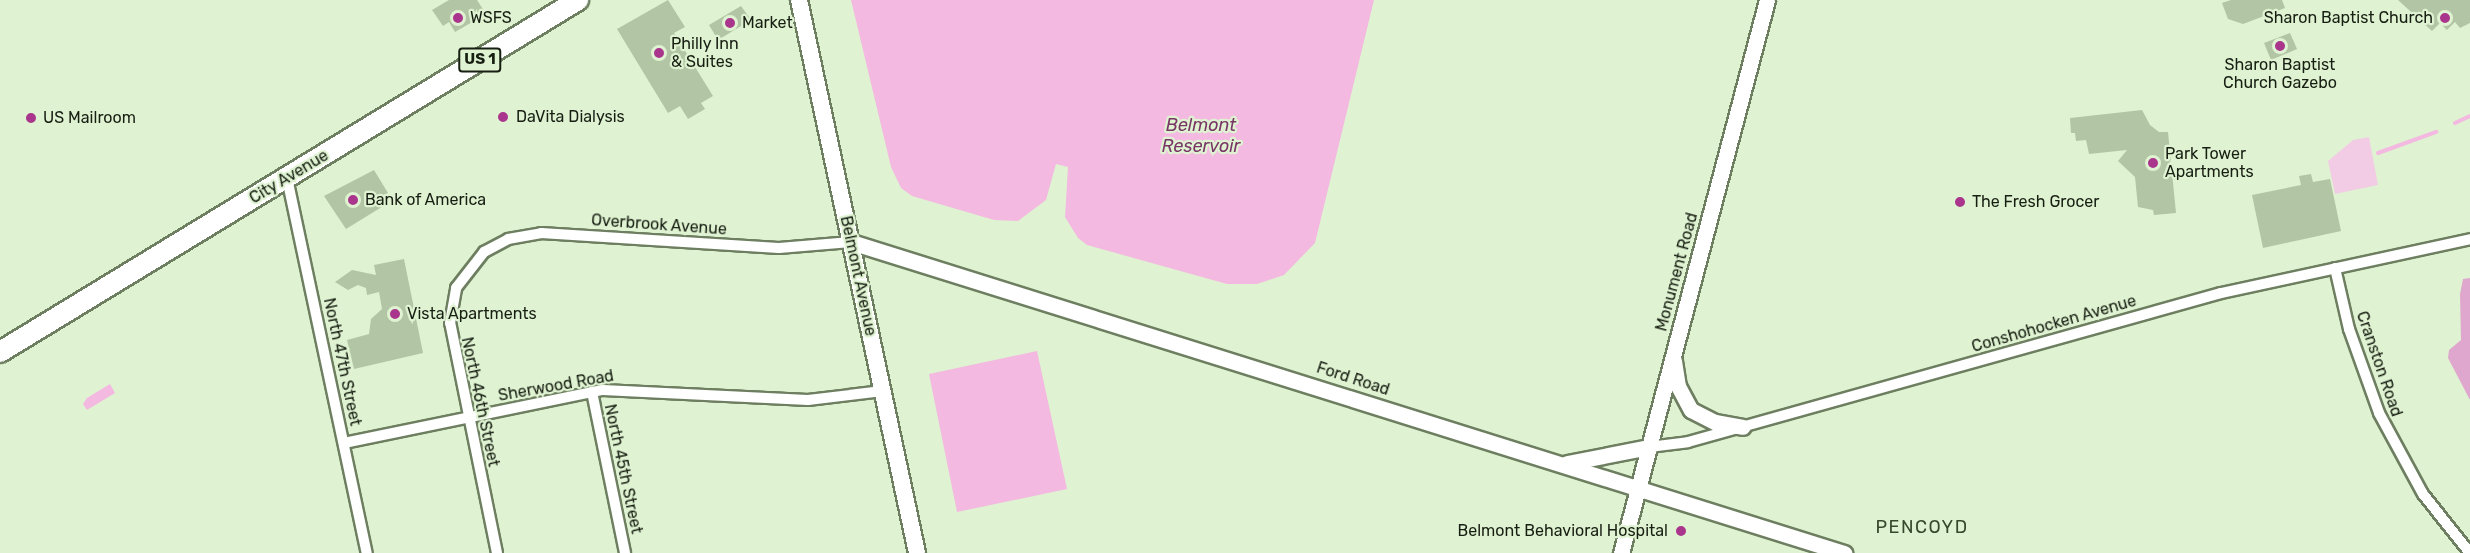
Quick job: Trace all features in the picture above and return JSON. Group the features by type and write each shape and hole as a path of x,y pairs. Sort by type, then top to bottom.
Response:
{"highway":[{"name":"City Avenue","path":"0,352 578,0"}],"main road":[{"name":"Belmont Avenue","path":"800,0 917,553"},
{"name":"Monument Road","path":"1621,553 1767,0"},
{"name":"Ford Road","path":"851,242 1844,553"},
{"path":"1674,354 1678,386 1691,410 1715,422 1743,427"},
{"path":"1560,463 1649,447"}],"street":[{"name":"North 47th Street","path":"287,178 367,553"},
{"name":"Overbrook Avenue","path":"473,262 496,244 529,233 779,248 851,242"},
{"name":"Conshohocken Avenue","path":"1649,447 1743,427 2221,293 2470,239"},
{"name":"North 46th Street","path":"473,262 456,288 450,323 497,553"},
{"name":"Cranston Road","path":"2336,268 2349,329 2379,413 2423,494 2470,553"},
{"name":"Sherwood Road","path":"344,443 592,392 628,389 808,400 882,391"},
{"name":"North 45th Street","path":"592,392 625,553"}],"shaded area":[{"path":"2369,137 2378,185 2335,194 2328,161 2353,140"},
{"path":"2470,278 2470,400 2448,358 2449,350 2461,340 2460,294 2463,279"}],"water":[{"name":"Belmont Reservoir","path":"851,0 1374,0 1315,243 1284,275 1257,284 1227,284 1087,245 1078,238 1065,217 1068,167 1056,164 1046,200 1018,221 994,220 912,196 901,188 891,167"},
{"path":"1037,351 1067,489 957,512 929,374"},
{"path":"110,384 115,393 87,410 83,404 87,398"}],"building":[{"name":"WSFS","path":"449,0 477,0 486,14 455,32 449,22 443,26 432,10"},
{"name":"Philly Inn & Suites","path":"668,0 685,27 674,33 713,96 701,103 705,109 688,119 680,106 668,113 617,29"},
{"path":"2231,0 2282,0 2285,8 2243,24 2228,19 2222,3"},
{"name":"Sharon Baptist Church","path":"2398,0 2470,0 2470,23 2460,28 2455,22 2447,30 2440,23 2432,31"},
{"name":"Market","path":"741,6 751,20 718,40 709,25"},
{"name":"Sharon Baptist Church Gazebo","path":"2290,33 2297,49 2271,60 2264,43"},
{"name":"Park Tower Apartments","path":"2142,110 2150,125 2159,132 2168,132 2176,213 2154,215 2153,210 2138,207 2135,177 2118,161 2127,150 2089,154 2086,140 2076,141 2075,133 2071,133 2070,118"},
{"name":"Bank of America","path":"374,170 388,193 380,198 385,205 346,229 324,196"},
{"path":"2311,174 2313,182 2330,179 2341,231 2263,248 2252,195 2301,185 2299,176"},
{"name":"Vista Apartments","path":"404,259 423,353 354,369 347,340 369,334 371,319 382,309 379,292 367,295 366,288 358,285 348,290 335,282 352,270 376,275 374,265"}],"waterway":[{"path":"2455,123 2470,116"},
{"path":"2378,153 2436,132"}],"place":[{"name":"WSFS","path":"458,18"},
{"name":"Sharon Baptist Church","path":"2445,18"},
{"name":"Market","path":"730,23"},
{"name":"Sharon Baptist Church Gazebo","path":"2280,46"},
{"name":"Philly Inn & Suites","path":"659,53"},
{"name":"DaVita Dialysis","path":"503,117"},
{"name":"US Mailroom","path":"31,118"},
{"name":"Park Tower Apartments","path":"2153,163"},
{"name":"Bank of America","path":"353,200"},
{"name":"The Fresh Grocer","path":"1960,202"},
{"name":"Vista Apartments","path":"395,314"},
{"name":"Belmont Behavioral Hospital","path":"1681,531"}],"district":[{"name":"PENCOYD","path":"1922,527"}]}
